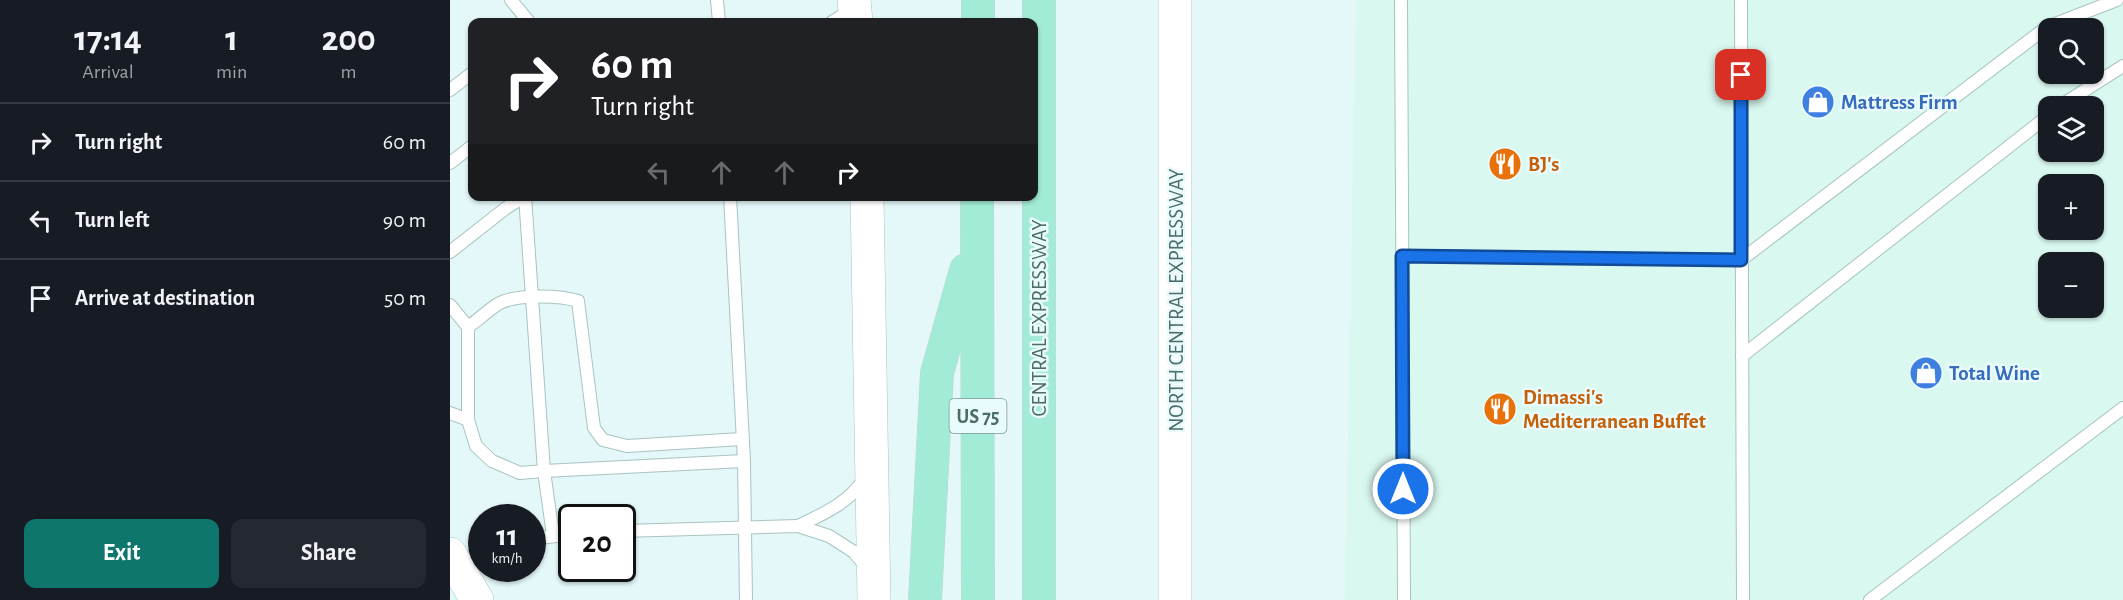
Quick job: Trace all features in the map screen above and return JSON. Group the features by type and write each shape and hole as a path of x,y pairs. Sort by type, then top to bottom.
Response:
{"highway":[{"path":"978,0 978,18"},
{"name":"CENTRAL EXPRESSWAY","path":"1039,600 1040,0"},
{"name":"US 75","path":"977,201 978,600"},
{"path":"925,600 937,373 977,231"}],"main road":[{"name":"NORTH CENTRAL EXPRESSWAY","path":"1175,0 1175,600"},
{"path":"867,201 874,589"},
{"path":"454,600 463,559"},
{"path":"463,559 477,600"}],"lane":[{"path":"511,0 526,18"},
{"path":"717,0 719,18"},
{"path":"1401,0 1404,600"},
{"path":"1741,0 1743,600"},
{"path":"1402,256 1741,260 2047,27 2117,0"},
{"path":"2076,96 2123,66"},
{"path":"450,90 468,76"},
{"path":"1742,356 2038,124"},
{"path":"450,163 468,149"},
{"path":"450,252 517,201"},
{"path":"525,201 544,471 553,535"},
{"path":"730,201 744,461 746,600"},
{"path":"468,327 500,303 533,297 563,297 578,301 594,428 603,440 627,446 742,439"},
{"path":"450,305 468,327 468,420 476,446 492,461 520,473 744,461"},
{"path":"1870,600 2123,408"},
{"path":"450,413 468,420"},
{"path":"798,526 829,511 856,492 873,466"},
{"path":"636,531 798,526 829,536 854,552 874,589"},
{"path":"546,536 558,535"}],"shaded area":[{"path":"1356,0 2123,0 2123,600 1345,600"}],"place":[{"name":"Mattress Firm","path":"1818,102"},
{"name":"BJ's","path":"1505,164"},
{"name":"Total Wine","path":"1926,373"},
{"name":"Dimassi's Mediterranean Buffet","path":"1500,409"}],"route":[{"path":"1403,489 1402,256 1741,260 1741,75"}]}
